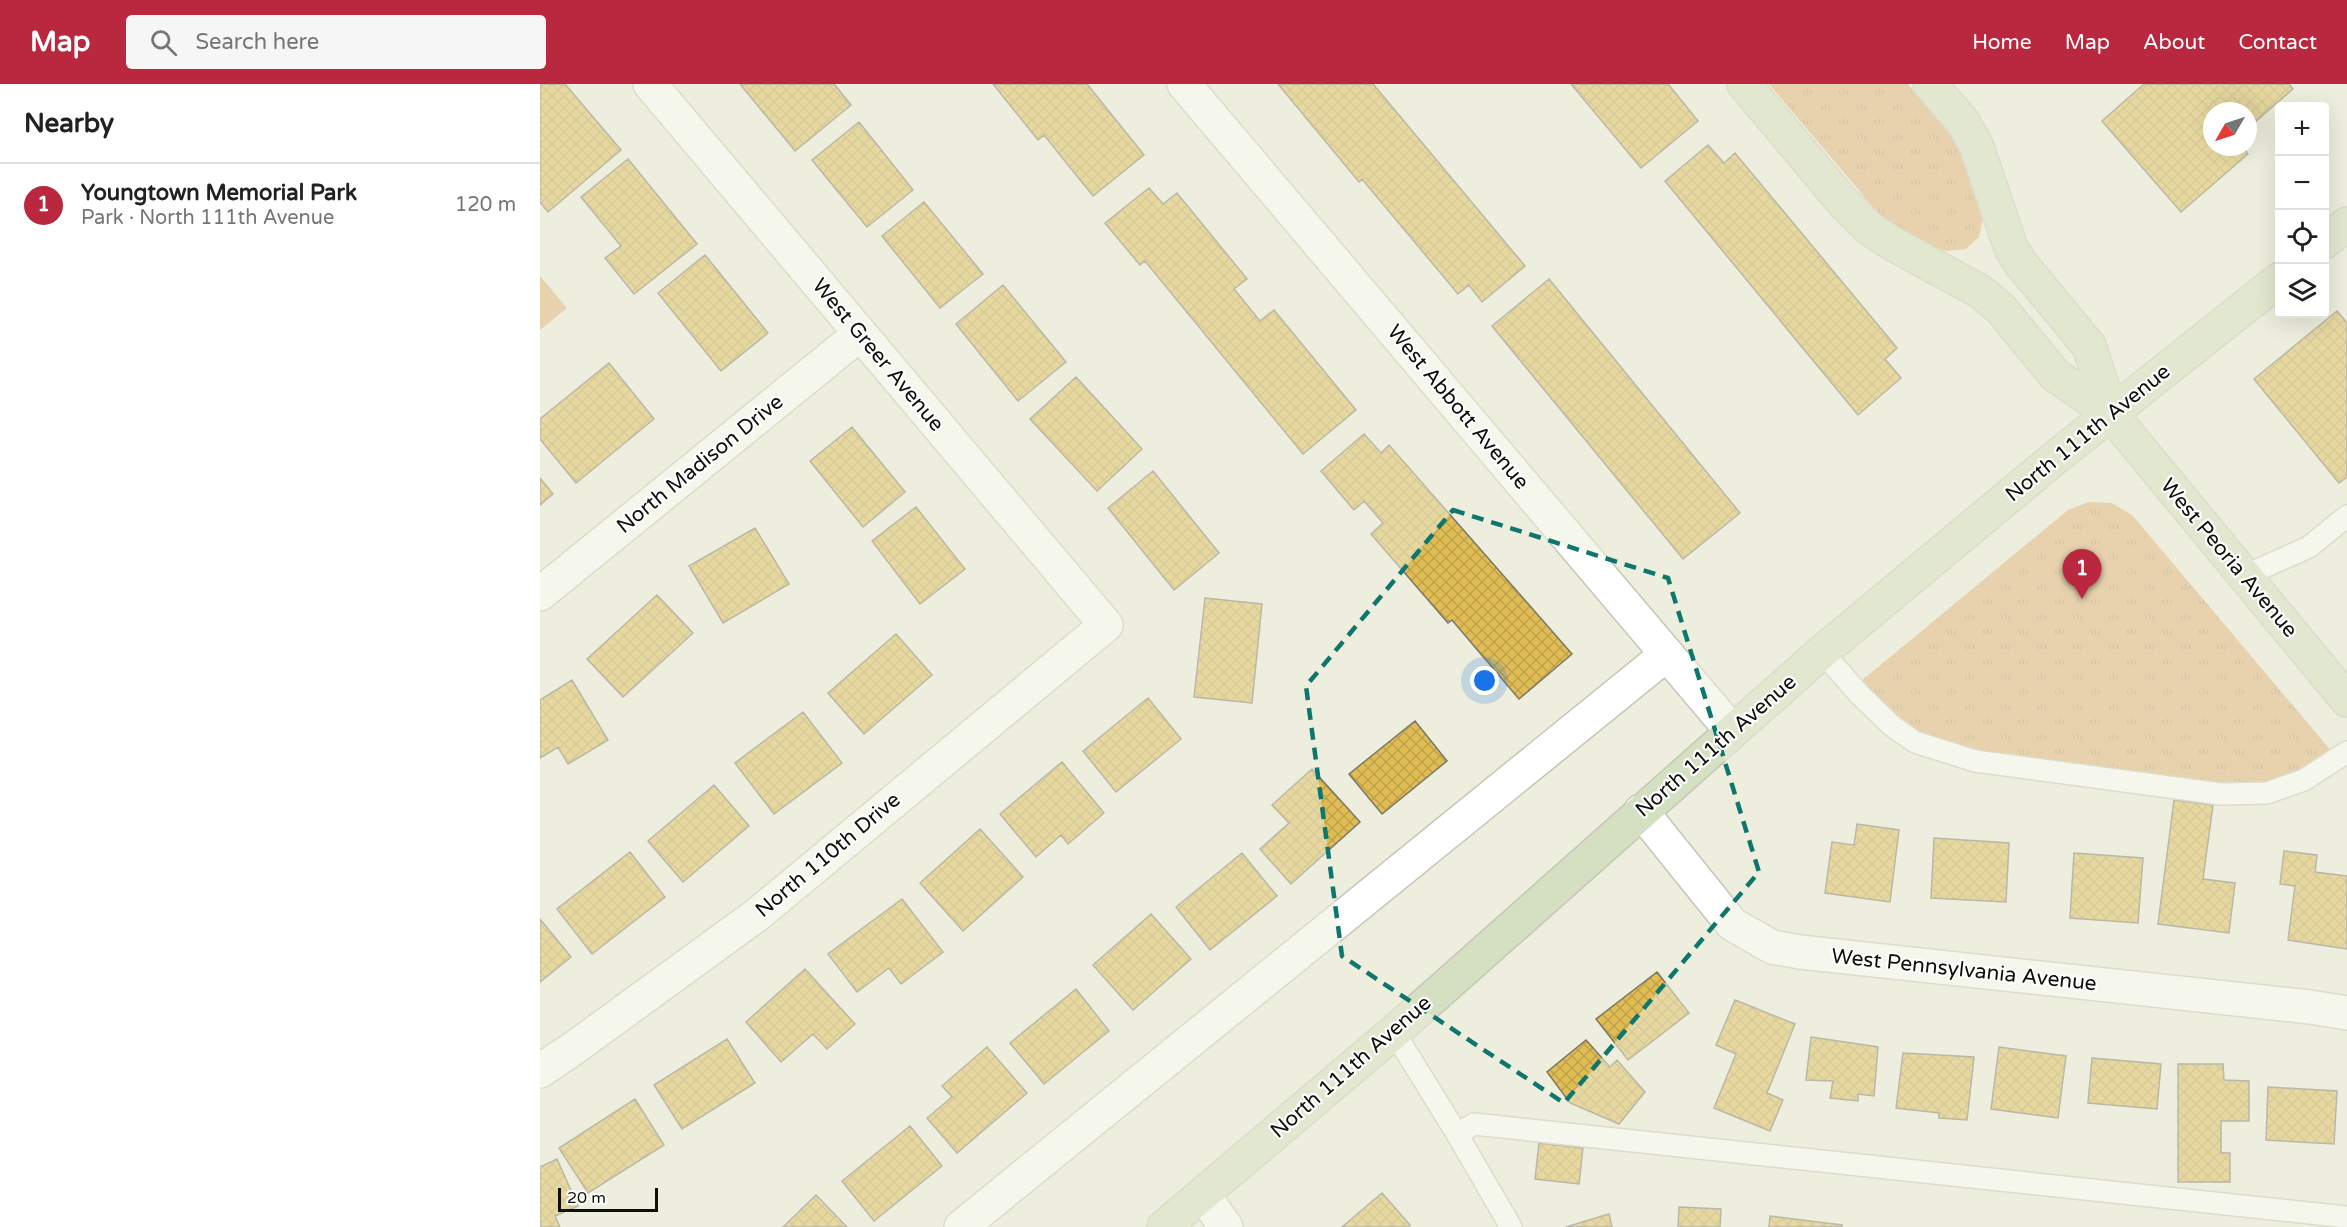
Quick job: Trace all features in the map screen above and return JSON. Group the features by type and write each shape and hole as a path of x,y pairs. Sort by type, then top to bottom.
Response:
{"street":[{"name":"West Greer Avenue","path":"650,84 1106,625"},
{"name":"West Abbott Avenue","path":"1184,84 1732,731"},
{"name":"West Peoria Avenue","path":"1744,84 1842,201 1870,229 1893,244 1981,291 2001,309 2055,375 2112,414 2347,700"},
{"name":"West Peoria Avenue","path":"1930,84 1963,122 1976,145 2012,248 2021,264 2089,346 2112,414"},
{"path":"2329,239 2347,224"},
{"name":"North 111th Avenue","path":"1164,1227 1394,1032 1822,652 2056,457 2275,283"},
{"name":"North Madison Drive","path":"540,594 860,334"},
{"name":"North 110th Drive","path":"540,1071 758,914 1106,625"},
{"path":"961,1227 1667,654"},
{"name":"West Pennsylvania Avenue","path":"1641,811 1732,924 1772,947 1800,952 2310,1006 2347,1013"},
{"path":"1203,1195 1226,1227"}],"lane":[{"path":"2244,576 2308,547 2347,516"},
{"path":"1822,652 1860,695 1892,726 1915,742 1976,761 2221,794 2267,794 2304,780 2347,752"},
{"path":"1394,1032 1511,1227"},
{"path":"1457,1134 1474,1125 2347,1217"}],"highlighted area":[{"path":"1453,510 1668,578 1759,872 1564,1103 1342,956 1306,686"}],"green space":[{"path":"1769,84 1908,84 1959,145 1983,217 1979,237 1966,249 1946,251 1934,248 1893,225 1878,213"},
{"path":"540,276 567,308 540,330"},
{"path":"2089,502 2112,503 2133,516 2333,753 2302,773 2248,788 1977,756 1922,736 1860,682 2068,510"}],"building":[{"path":"540,84 565,84 621,150 548,212 540,202"},
{"path":"740,84 834,84 851,105 795,151"},
{"path":"993,84 1087,84 1144,155 1093,196 1044,135 1038,140"},
{"path":"1278,84 1373,84 1525,266 1482,302 1469,285 1458,294 1362,179 1359,182"},
{"path":"1571,84 1668,84 1698,121 1641,168"},
{"path":"2144,84 2289,84 2293,89 2275,102 2275,105 2257,120 2257,102 2203,102 2203,156 2246,156 2181,212 2102,121"},
{"path":"859,122 913,190 867,227 812,160"},
{"path":"1708,145 1724,163 1735,153 1897,348 1885,359 1901,378 1858,415 1665,181"},
{"path":"628,159 697,244 634,294 605,258 621,246 581,197"},
{"path":"1149,188 1163,204 1177,193 1247,279 1234,289 1260,321 1274,310 1356,410 1303,454 1145,261 1140,265 1105,223"},
{"path":"924,202 983,274 940,308 882,236"},
{"path":"705,255 768,333 721,371 658,293"},
{"path":"1549,279 1740,513 1683,559 1492,326"},
{"path":"1003,285 1066,362 1018,401 956,324"},
{"path":"2337,311 2347,323 2347,477 2339,483 2254,379"},
{"path":"609,363 654,419 576,483 540,439 540,419"},
{"path":"1076,377 1142,449 1097,491 1030,419"},
{"path":"852,427 905,492 863,527 810,461"},
{"path":"1364,434 1381,453 1389,445 1572,654 1519,699 1452,620 1448,623 1371,534 1383,523 1364,501 1354,510 1321,471"},
{"path":"1153,471 1219,553 1174,590 1108,508"},
{"path":"540,478 553,494 540,505"},
{"path":"916,507 965,569 920,604 872,541"},
{"path":"755,528 789,584 723,623 689,566"},
{"path":"657,595 693,633 623,697 587,659"},
{"path":"1205,598 1262,604 1252,703 1194,697"},
{"path":"896,634 932,675 864,734 828,693"},
{"path":"572,680 608,740 568,764 558,747 540,758 540,700"},
{"path":"1148,698 1181,739 1116,792 1083,751"},
{"path":"803,712 842,763 774,814 735,763"},
{"path":"1415,721 1447,761 1382,814 1349,774"},
{"path":"1062,762 1104,813 1068,844 1061,835 1036,857 1000,814"},
{"path":"1312,769 1360,822 1291,884 1260,849 1289,823 1272,805"},
{"path":"714,785 749,826 683,882 648,841"},
{"path":"2174,800 2213,805 2203,879 2235,883 2229,933 2158,924"},
{"path":"1857,824 1899,830 1890,902 1825,893 1832,842 1854,845"},
{"path":"980,829 1023,877 963,931 920,883"},
{"path":"1934,838 2009,843 2006,902 1931,898"},
{"path":"2284,851 2317,855 2315,872 2347,876 2347,949 2288,940 2295,886 2280,884"},
{"path":"630,852 665,897 592,954 557,909"},
{"path":"1242,853 1277,896 1210,950 1176,907"},
{"path":"2074,853 2143,858 2138,923 2070,918"},
{"path":"902,899 943,952 901,984 889,968 857,992 828,954"},
{"path":"1151,914 1191,959 1133,1010 1093,965"},
{"path":"540,919 571,957 540,982"},
{"path":"805,969 855,1024 827,1049 813,1034 781,1062 746,1022"},
{"path":"1657,972 1689,1013 1628,1060 1596,1019"},
{"path":"1076,989 1109,1031 1044,1084 1010,1043"},
{"path":"1735,1000 1795,1024 1767,1093 1783,1100 1770,1131 1714,1108 1736,1054 1716,1045"},
{"path":"1811,1037 1878,1047 1874,1096 1858,1094 1858,1101 1830,1098 1833,1081 1806,1080"},
{"path":"727,1039 755,1083 682,1129 654,1085"},
{"path":"1586,1040 1610,1067 1617,1060 1645,1092 1619,1124 1570,1103 1547,1072"},
{"path":"987,1047 1027,1093 957,1153 927,1118 952,1097 942,1086"},
{"path":"1999,1047 2066,1056 2058,1118 1991,1109"},
{"path":"1903,1053 1974,1057 1967,1120 1939,1118 1939,1113 1896,1108"},
{"path":"2092,1058 2161,1064 2157,1109 2088,1103"},
{"path":"2178,1064 2223,1064 2224,1080 2249,1081 2249,1121 2221,1121 2221,1153 2230,1153 2230,1182 2178,1182"},
{"path":"2268,1087 2337,1091 2334,1144 2266,1140"},
{"path":"635,1099 664,1145 588,1193 559,1148"},
{"path":"910,1126 942,1166 874,1221 842,1181"},
{"path":"1539,1143 1583,1148 1579,1184 1535,1179"},
{"path":"557,1159 578,1206 555,1216 560,1227 540,1227 540,1167"},
{"path":"1382,1193 1410,1225 1408,1227 1342,1227"},
{"path":"816,1195 847,1227 783,1227"},
{"path":"1679,1207 1721,1209 1720,1227 1678,1227"},
{"path":"1609,1214 1612,1227 1566,1227"},
{"path":"1770,1216 1842,1225 1842,1227 1769,1227"}],"place":[{"name":"Youngtown Memorial Park","path":"2082,599"}]}
